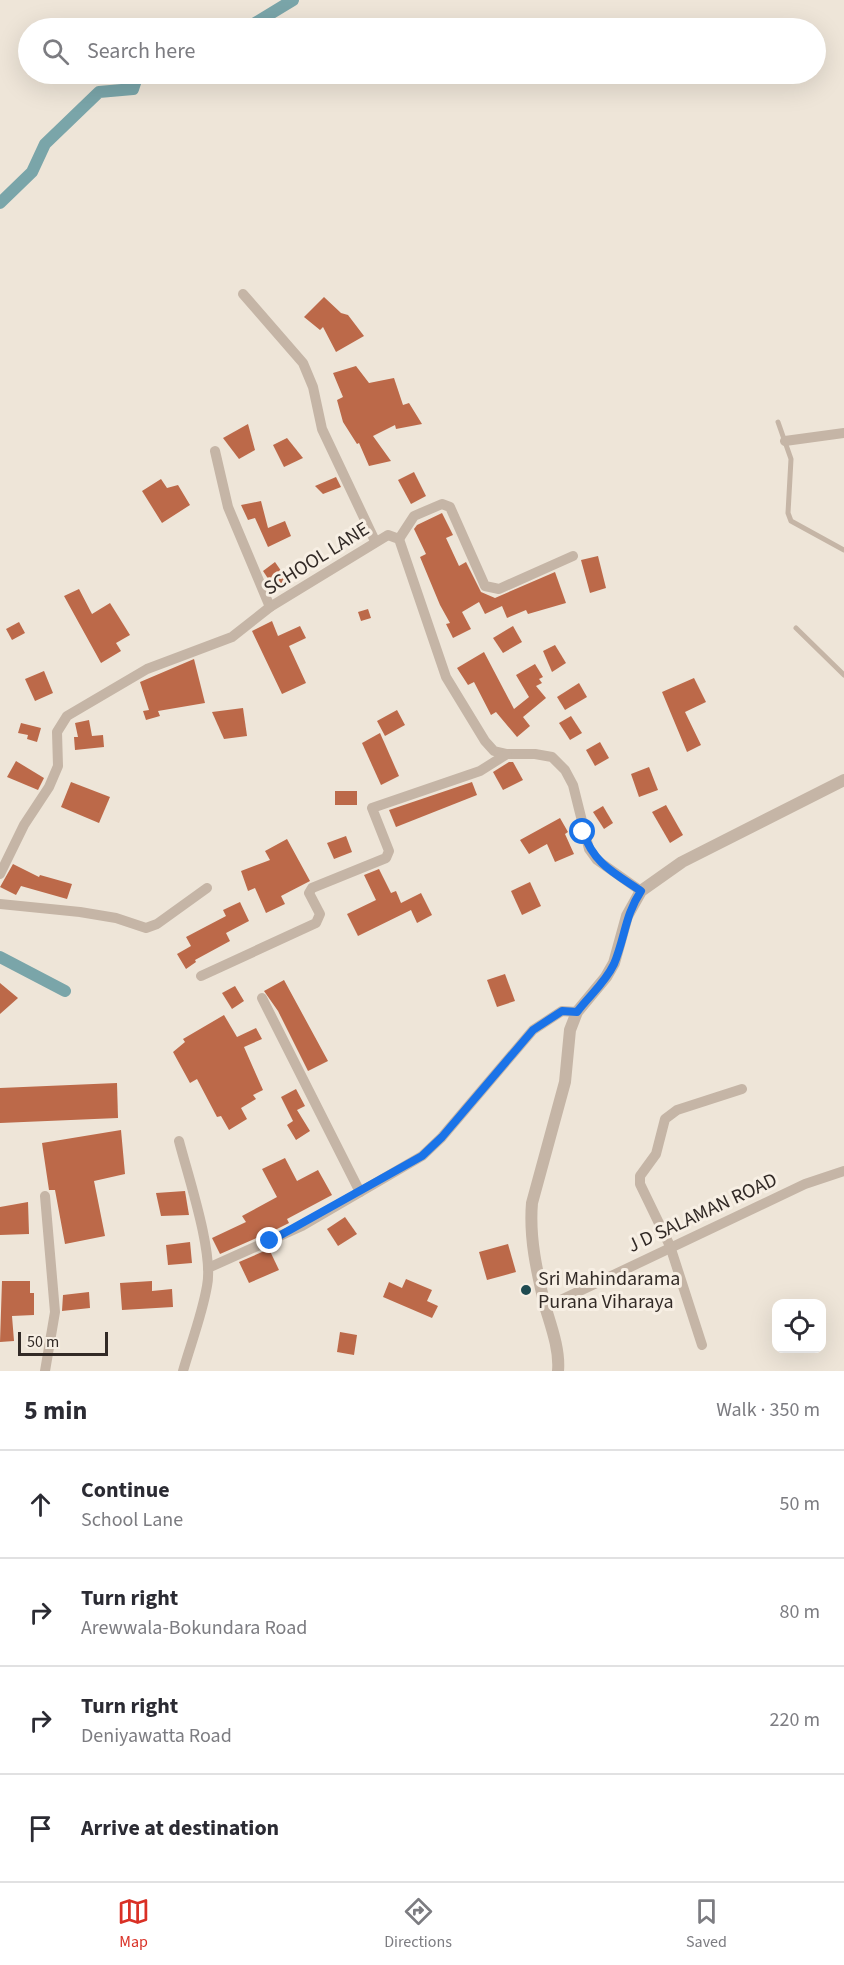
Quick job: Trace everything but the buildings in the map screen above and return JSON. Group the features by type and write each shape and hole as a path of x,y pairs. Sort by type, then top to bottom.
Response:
{"street":[{"path":"243,294 303,363 313,387 322,429 375,541"},
{"path":"785,441 844,433"},
{"path":"215,451 228,507 270,607"},
{"path":"399,539 414,516 442,504 450,507 485,586 499,589 573,556"},
{"name":"SCHOOL LANE","path":"0,874 24,825 49,787 58,766 57,732 61,722 87,703 147,669 232,637 270,607 388,535 399,539 446,677 485,741 494,751 507,754"},
{"path":"201,976 316,923 320,914 309,893 312,888 386,858 389,851 372,808 480,771 507,754 536,754 552,757 565,770 573,785 589,849 597,860 641,891"},
{"path":"558,1371 556,1347 533,1250 532,1203 565,1082 570,1030 577,1012 600,986 614,963 627,916 641,891 682,862 844,780"},
{"path":"0,904 80,912 116,918 146,928 158,924 207,888"},
{"path":"262,998 360,1192"},
{"path":"208,1268 302,1226 407,1166 429,1150 533,1030 562,1011 577,1012"},
{"path":"702,1345 670,1246 640,1184 640,1176 656,1154 665,1119 677,1110 742,1089"},
{"path":"179,1141 196,1204 208,1268 208,1285 183,1371"},
{"name":"J D SALAMAN ROAD","path":"546,1307 670,1246 805,1184 844,1171"},
{"path":"45,1196 55,1312 45,1371"}],"lane":[{"path":"778,422 791,459 788,513 791,520 844,550"},
{"path":"796,628 844,675"}],"waterway":[{"path":"263,18 293,0"},
{"path":"0,203 32,172 45,144 99,92 133,89 135,84"},
{"path":"0,957 65,991"}],"place":[{"name":"Sri Mahindarama Purana Viharaya","path":"526,1290"}],"route":[{"path":"270,1241 302,1226 422,1156 442,1137 503,1068 533,1030 562,1011 577,1012 600,986 614,963 627,916 641,891 597,860 589,849 583,832"}]}
